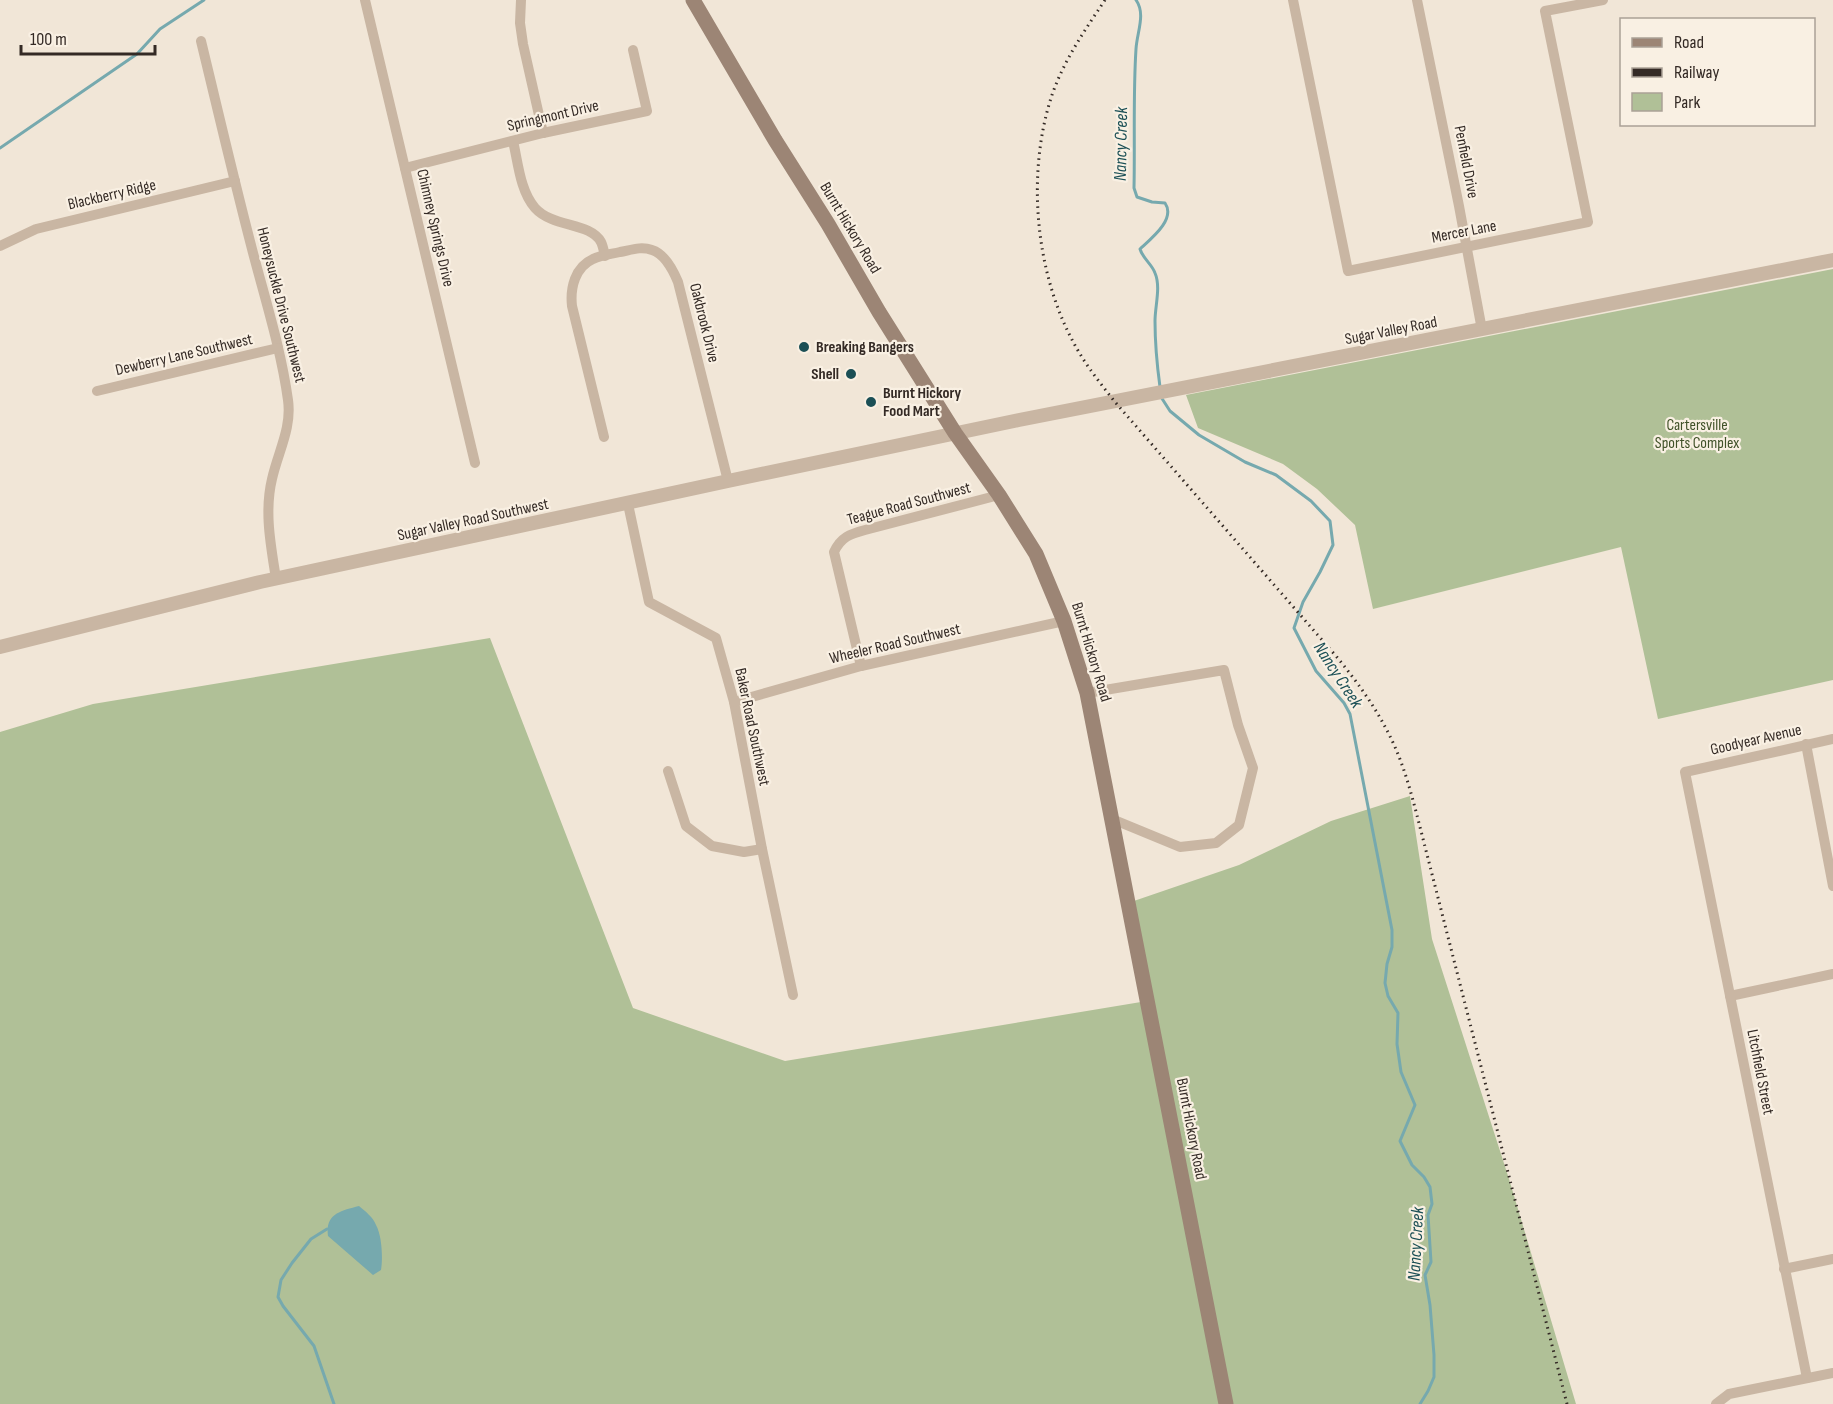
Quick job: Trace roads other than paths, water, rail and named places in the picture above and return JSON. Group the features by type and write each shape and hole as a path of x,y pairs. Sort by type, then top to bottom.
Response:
{"main road":[{"name":"Burnt Hickory Road","path":"693,0 879,312 955,433 999,495 1036,554 1064,621 1087,693 1226,1404"}],"street":[{"name":"Chimney Springs Drive","path":"365,0 475,463"},
{"path":"521,0 520,23 523,44 543,133"},
{"name":"Mercer Lane","path":"1293,0 1348,271 1588,222 1545,11 1603,0"},
{"name":"Penfield Drive","path":"1417,0 1482,330"},
{"name":"Honeysuckle Drive Southwest","path":"201,41 278,348 289,402 286,436 272,478 268,502 269,536 276,579"},
{"name":"Springmont Drive","path":"405,168 543,133 647,111 633,50"},
{"path":"513,141 524,187 536,209 552,221 589,231 600,242 605,256"},
{"name":"Blackberry Ridge","path":"0,246 36,229 235,181"},
{"name":"Oakbrook Drive","path":"604,437 570,293 576,275 592,259 638,248 652,250 660,255 671,268 678,282 728,481"},
{"name":"Sugar Valley Road","path":"955,433 1833,260"},
{"name":"Dewberry Lane Southwest","path":"97,391 278,348"},
{"name":"Sugar Valley Road Southwest","path":"0,647 134,612 276,579 955,433"},
{"name":"Teague Road Southwest","path":"861,666 834,552 841,540 849,534 999,495"},
{"name":"Baker Road Southwest","path":"628,504 649,602 716,638 734,702 793,995"},
{"name":"Wheeler Road Southwest","path":"734,702 861,666 1064,621"},
{"path":"1087,693 1224,670 1238,725 1253,768 1239,825 1216,843 1180,847 1112,819"},
{"name":"Goodyear Avenue","path":"1685,772 1833,739"},
{"path":"1806,744 1833,886"},
{"path":"668,771 686,826 712,846 744,852 762,849"},
{"name":"Litchfield Street","path":"1685,772 1807,1378"},
{"path":"1730,996 1833,974"},
{"path":"1784,1269 1833,1259"},
{"path":"1716,1404 1729,1394 1833,1373"}],"water":[{"path":"359,1206 373,1219 380,1235 381,1270 373,1275 328,1236 331,1218 340,1212"}],"waterway":[{"path":"0,148 137,54 160,29 204,0"},
{"name":"Nancy Creek","path":"1136,0 1141,17 1135,66 1134,188 1137,197 1165,203 1168,209 1161,228 1140,249 1157,278 1155,329 1160,387"},
{"name":"Nancy Creek","path":"1161,397 1170,411 1199,435 1245,462 1276,475 1311,501 1330,521 1333,545 1303,602 1294,628 1316,671 1344,703 1350,714 1392,930 1392,947 1385,983 1388,996 1398,1013 1397,1044 1401,1072 1415,1105 1400,1141 1412,1165 1430,1187 1432,1204 1428,1215 1431,1262 1425,1275 1430,1305 1434,1377 1420,1404"},
{"path":"327,1229 311,1239 292,1263 281,1280 278,1297 314,1346 334,1404"}],"railway":[{"path":"1105,0 1075,46 1063,70 1052,95 1044,125 1037,190 1039,223 1051,288 1062,319 1094,375 1353,677 1383,722 1395,747 1417,817 1567,1404"}],"place":[{"name":"Breaking Bangers","path":"804,347"},
{"name":"Shell","path":"851,374"},
{"name":"Burnt Hickory Food Mart","path":"871,402"}],"park label":[{"name":"Cartersville Sports Complex","path":"1697,434"}]}
